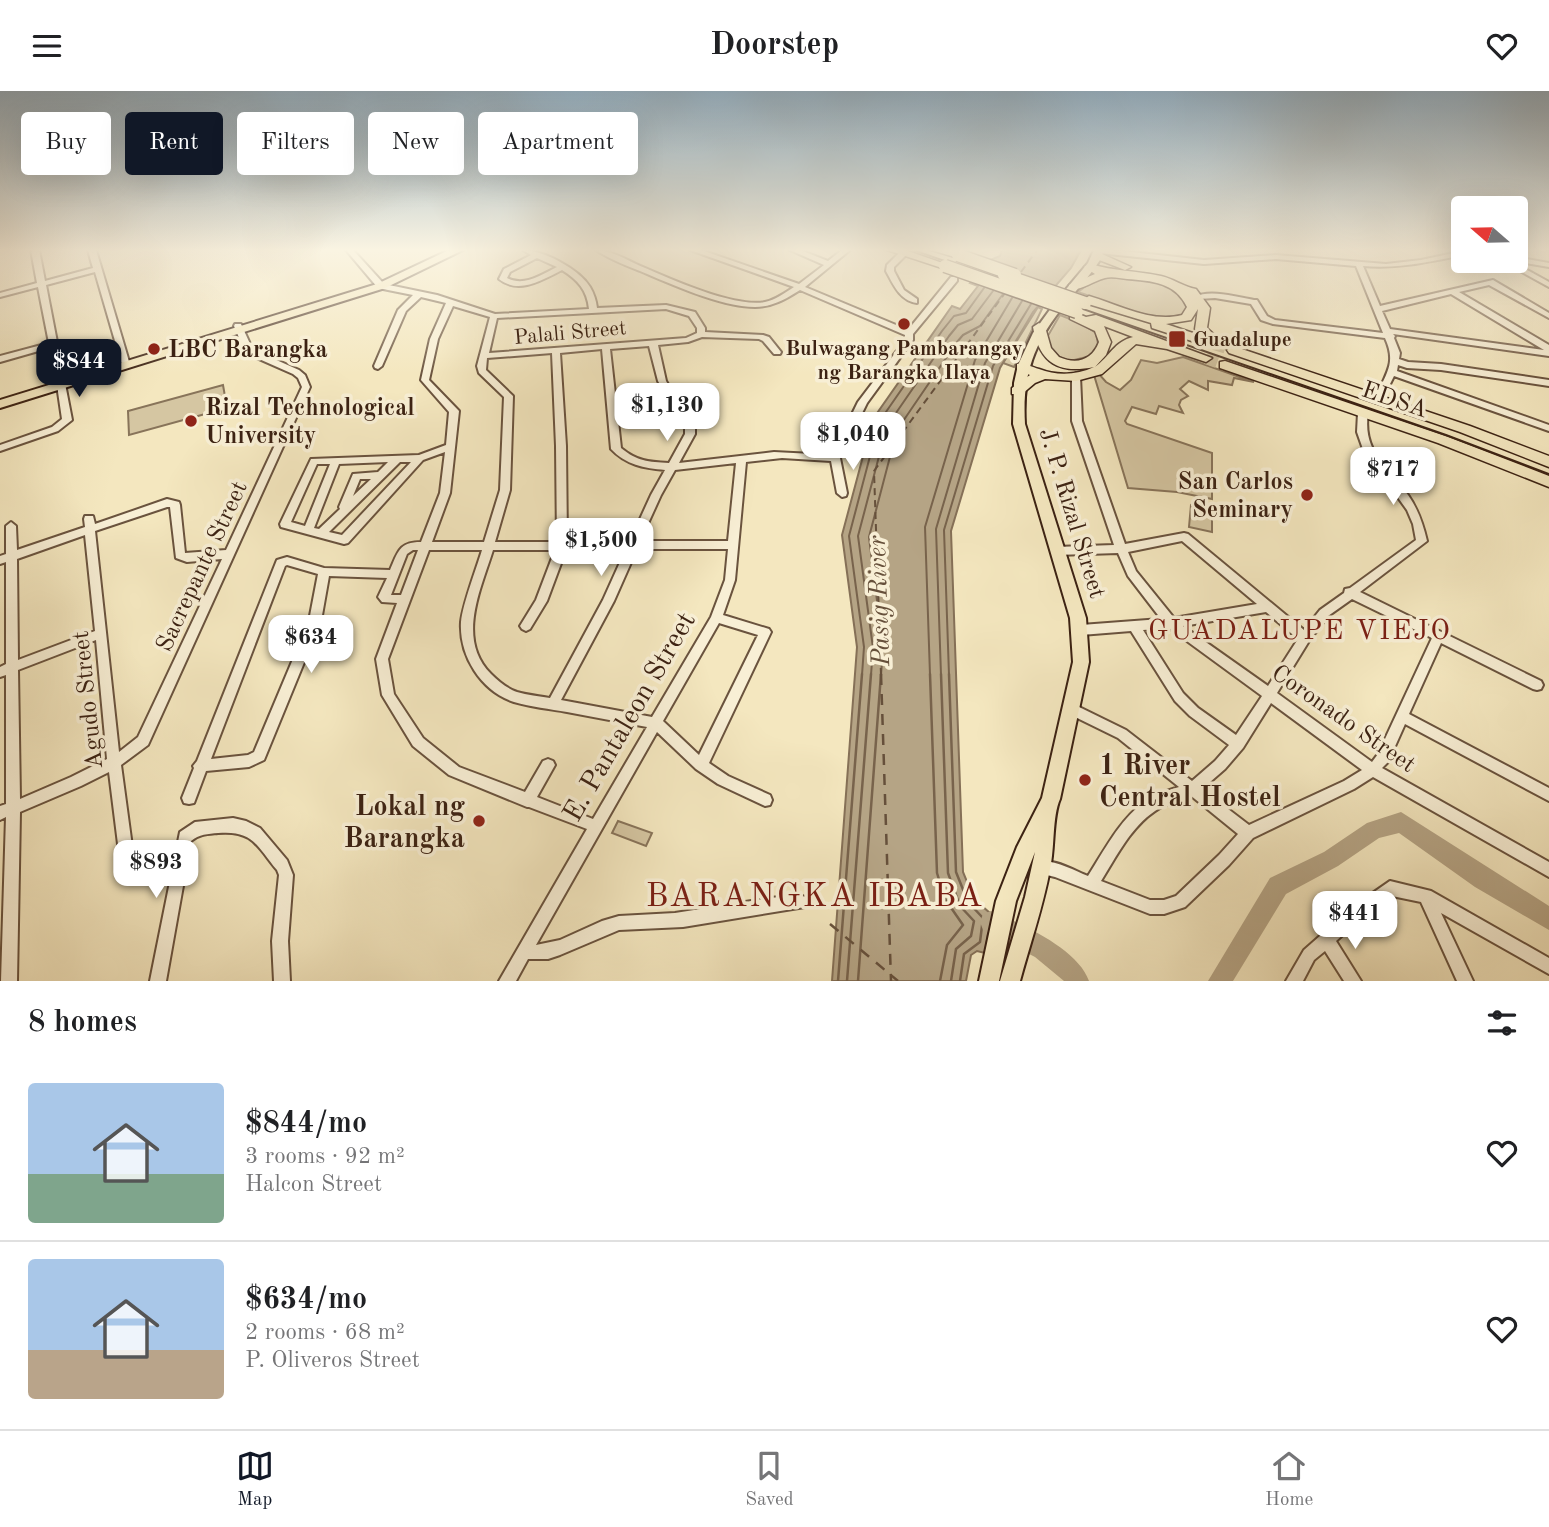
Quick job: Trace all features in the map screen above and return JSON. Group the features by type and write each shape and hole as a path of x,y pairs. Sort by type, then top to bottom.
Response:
{"highway":[{"path":"1036,292 1080,307 1166,321 1183,318 1193,310 1193,303 1181,292"},
{"path":"1036,292 1080,307 1121,330 1206,358"},
{"path":"1080,307 1119,313 1215,342 1201,329 1204,309 1198,297 1190,292"},
{"path":"1023,367 1068,369 1090,364 1102,352 1103,335 1080,307"},
{"path":"1039,327 1042,347 1056,361 1067,365 1090,364"},
{"path":"1017,391 1030,380 1041,376 1076,376 1101,369 1124,344 1135,340 1166,345"},
{"name":"EDSA","path":"1233,350 1465,429 1549,462"},
{"name":"EDSA","path":"1225,365 1443,440 1549,482"},
{"path":"1023,367 1041,376"}],"main road":[{"path":"0,402 354,292"},
{"name":"J. P. Rizal Street","path":"989,981 1003,915 1017,871 1046,812 1081,662 1080,630 1019,424 1017,391 1023,367 1039,327 1069,292"},
{"name":"J. P. Rizal Street","path":"1010,981 1038,875 1048,828 1046,812"}],"street":[{"path":"0,448 55,429 68,420 42,292"},
{"path":"104,292 125,363"},
{"path":"409,292 494,316 645,306 677,308 692,314 701,328 701,334"},
{"path":"589,292 593,310"},
{"path":"706,292 747,305 767,305 788,292"},
{"path":"810,292 909,334"},
{"path":"902,292 914,300"},
{"path":"842,493 835,458 863,402 909,339 909,334 944,292"},
{"path":"1353,391 1370,394 1382,392 1395,361 1390,334 1371,292"},
{"path":"1379,309 1450,292"},
{"path":"1453,292 1549,351"},
{"path":"1507,292 1549,316"},
{"path":"378,366 402,310 419,294"},
{"path":"1198,297 1215,296 1254,302 1264,318 1273,322 1549,351"},
{"path":"451,302 434,339 425,380 454,411 445,493 382,659 388,695 418,742 454,771 595,826"},
{"path":"494,316 482,371 509,396 505,490 467,619 465,640 472,660 501,691 515,697 656,723 701,765 723,780 765,800"},
{"name":"Sacrepante Street","path":"7,810 114,763 143,741 306,387 302,377 296,372 249,350 239,327"},
{"name":"Palali Street","path":"484,356 688,340 701,334 760,337 766,339 777,352"},
{"path":"553,704 608,601 671,466 691,431 662,381 653,343"},
{"path":"0,359 53,344"},
{"path":"606,346 617,449 622,457 640,465 671,466 778,455 835,458"},
{"path":"526,626 541,601 562,545 562,446 556,351"},
{"path":"1395,361 1407,365 1549,383"},
{"path":"1423,382 1426,367"},
{"path":"1392,372 1549,428"},
{"name":"Coronado Street","path":"1076,376 1077,421 1121,549 1132,573 1171,623 1373,770 1549,870"},
{"path":"1090,885 1127,829 1147,808 1164,798 1193,788 1220,765 1238,744 1305,638 1324,613 1349,592 1422,541 1420,522 1411,506 1369,450 1362,434 1363,413"},
{"path":"420,457 344,540 285,524 314,461 420,457 450,447"},
{"path":"321,534 398,458"},
{"path":"308,531 336,460"},
{"name":"E. Pantaleon Street","path":"507,981 716,618 730,580 741,460"},
{"path":"342,513 356,476 381,475"},
{"path":"6,558 89,524 167,503 175,505 180,555 187,558 228,554"},
{"name":"Agudo Street","path":"89,524 114,763 129,876"},
{"path":"9,981 6,558 11,526"},
{"path":"1056,551 1121,549 1184,537 1305,638"},
{"path":"404,599 384,597 402,552 411,546 734,545"},
{"path":"189,798 278,566 287,561 324,572 393,574"},
{"path":"200,766 249,761 259,756 315,621 324,572"},
{"path":"1349,592 1537,685"},
{"path":"1080,630 1171,623 1267,607"},
{"path":"701,765 765,632 716,618"},
{"path":"1135,627 1179,697 1194,712 1238,744"},
{"path":"6,669 102,633"},
{"path":"1038,875 1055,870 1150,907 1180,902 1248,833 1349,785 1373,770 1383,758 1438,636"},
{"path":"1071,709 1122,733 1248,833"},
{"path":"1401,716 1549,795"},
{"path":"527,801 548,765"},
{"path":"158,981 185,837 195,829 233,825 255,833 282,865 286,875 279,941 282,981"},
{"path":"1294,981 1309,955 1390,888 1426,896 1549,966"},
{"path":"1426,896 1465,981"},
{"path":"524,951 545,953 619,923 711,917 769,904 800,902"},
{"path":"1327,941 1353,981"}],"shaded area":[{"path":"1078,292 1175,292 1188,304 1185,313 1162,317 1147,315"},
{"path":"1038,307 1042,309 1014,367 1003,363"},
{"path":"1060,315 1096,333 1098,344 1091,356 1070,361 1051,354 1046,339"},
{"path":"1183,357 1254,382 1234,378 1232,385 1208,381 1208,390 1189,381 1180,389 1188,396 1181,400 1179,405 1183,413 1159,406 1156,414 1132,407 1125,421 1127,424 1212,453 1212,499 1177,492 1128,488 1094,375 1099,374 1106,382 1120,390 1131,380 1141,360 1157,363"},
{"path":"223,385 227,408 129,435 128,411"},
{"path":"1191,505 1212,510 1212,532 1189,527"},
{"path":"618,821 652,833 646,846 612,833"}],"water":[{"name":"Pasig River","path":"974,292 1051,292 1033,312 1000,368 951,531 963,872 974,899 991,914 985,953 977,951 971,955 966,981 832,981 857,647 842,535 873,419 952,306 960,309"}],"waterway":[{"path":"1220,981 1278,886 1331,859 1374,830 1401,822 1483,879 1549,919"},
{"path":"991,922 1043,949 1075,975 1077,981"}],"ferry route":[{"path":"881,675 874,471 1005,293"},
{"path":"881,674 891,975"},
{"path":"830,924 891,975"},
{"path":"891,975 898,981"},
{"path":"891,975 891,981"}],"tunnel":[{"path":"1214,344 1233,350"},
{"path":"1206,358 1225,365"}],"tram line":[{"path":"1033,292 1446,435 1549,474"}],"place":[{"name":"Bulwagang Pambarangay ng Barangka Ilaya","path":"904,324"},
{"name":"Guadalupe","path":"1177,339"},
{"name":"LBC Barangka","path":"154,349"},
{"name":"Rizal Technological University","path":"191,421"},
{"name":"San Carlos Seminary","path":"1307,495"},
{"name":"1 River Central Hostel","path":"1085,780"},
{"name":"Lokal ng Barangka","path":"479,821"}],"district":[{"name":"GUADALUPE VIEJO","path":"1300,629"},
{"name":"BARANGKA IBABA","path":"815,894"}]}
